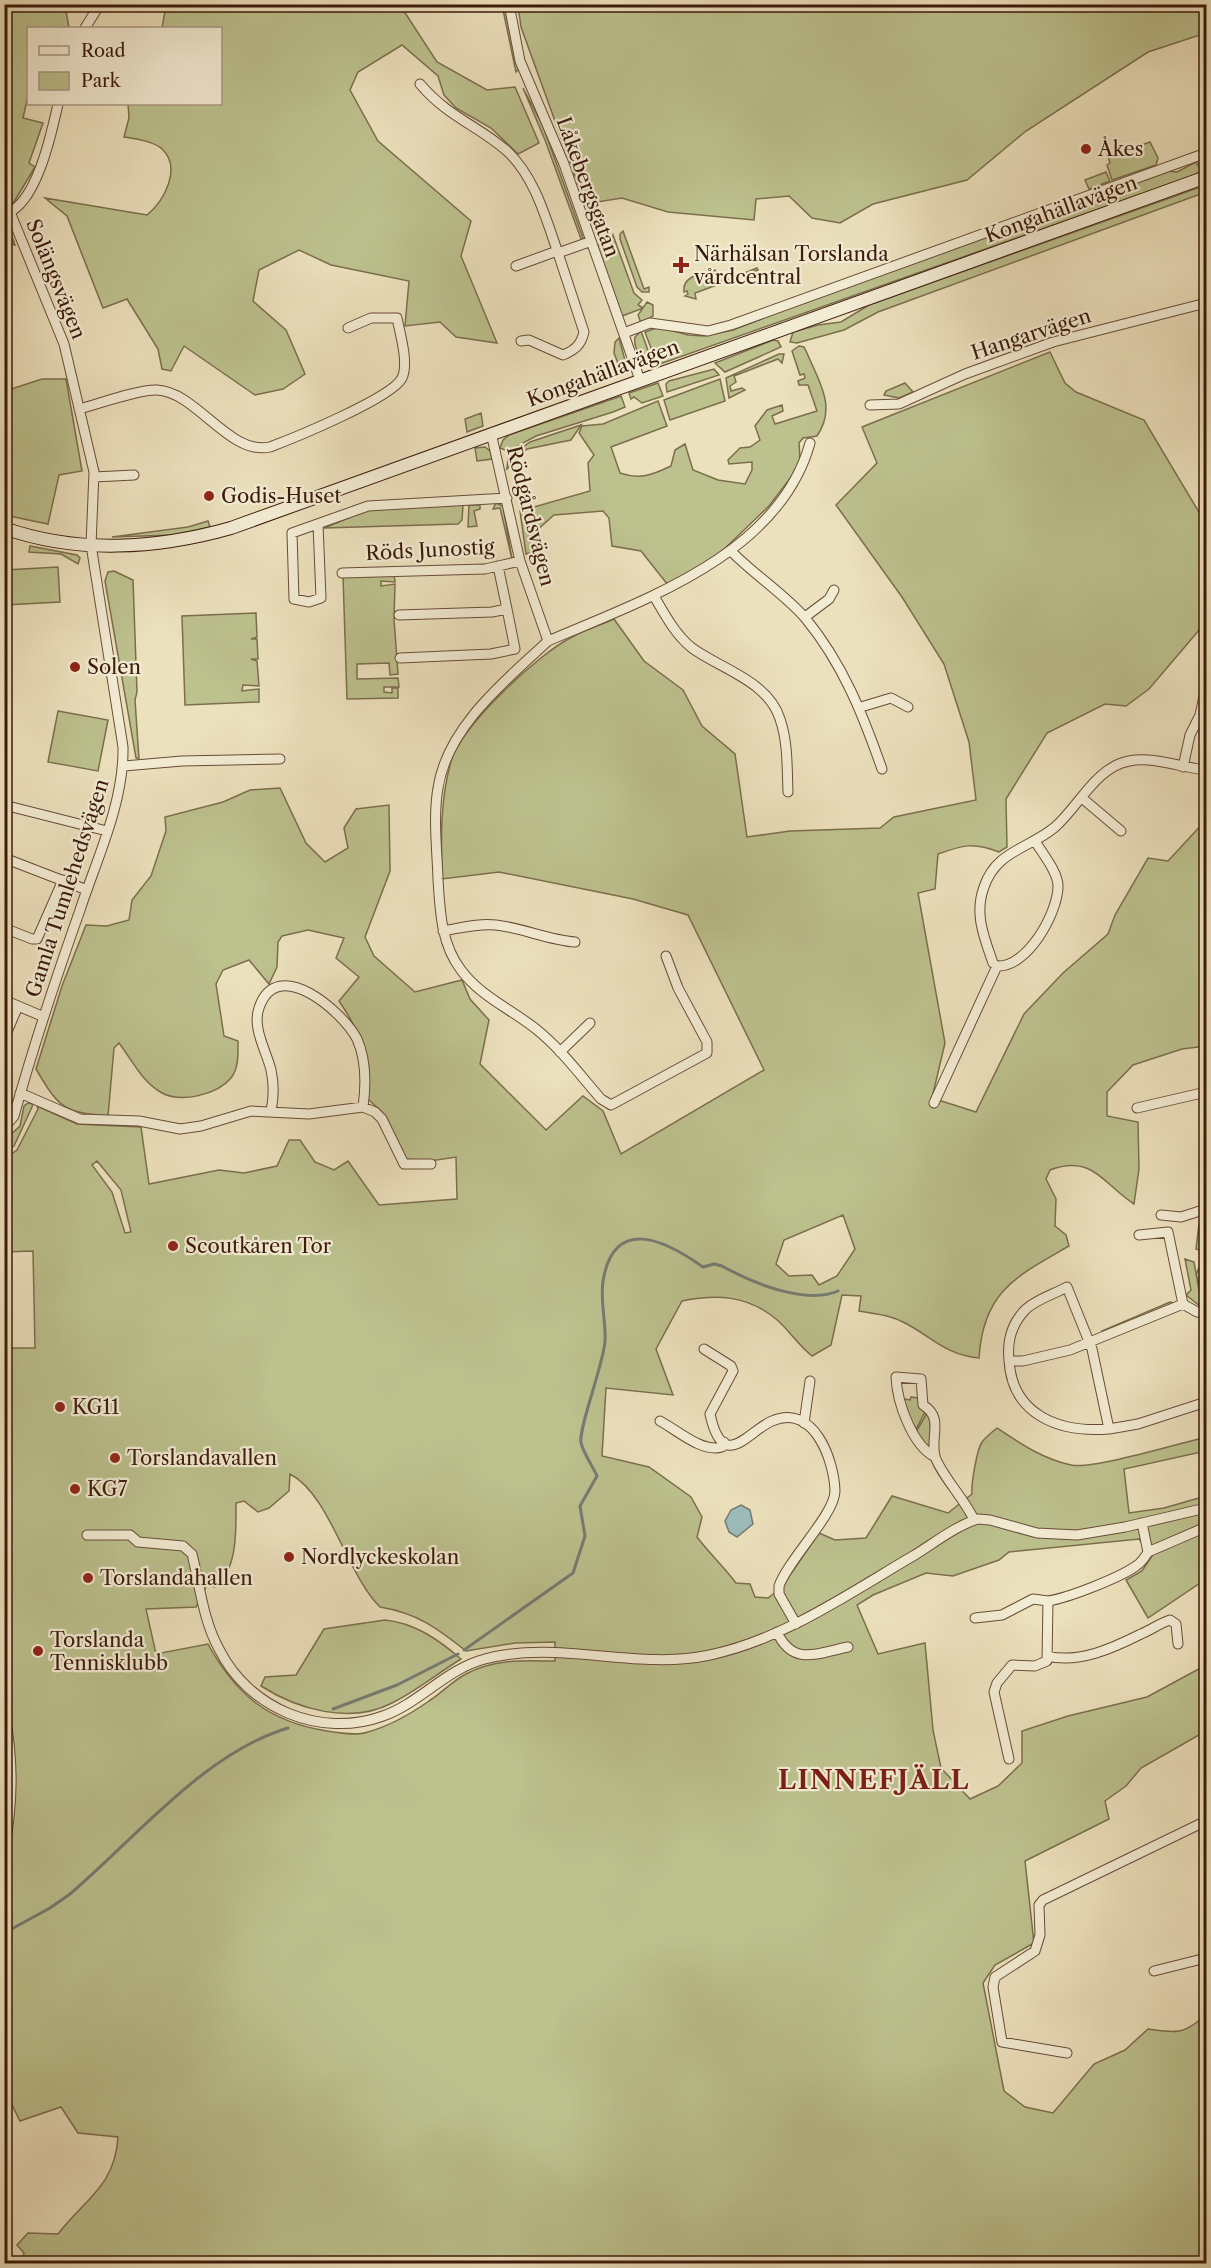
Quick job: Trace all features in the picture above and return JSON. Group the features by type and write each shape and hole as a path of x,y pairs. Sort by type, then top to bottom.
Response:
{"street":[{"path":"86,27 100,4"},
{"name":"Låkebergsgatan","path":"509,4 520,61 564,164 589,242 640,380"},
{"path":"420,84 447,112 508,152 525,173 542,207 584,332 583,339 580,345 563,355 529,340 521,341"},
{"name":"Solängsvägen","path":"58,105 43,160 22,201 7,213 64,344 94,477 91,546"},
{"path":"624,333 658,323 708,331 731,325 1205,157"},
{"name":"Kongahällavägen","path":"4,528 48,542 91,546 167,542 220,531 324,496 491,433 1206,177"},
{"path":"516,266 589,242"},
{"name":"Hangarvägen","path":"870,405 899,404 965,374 1053,342 1206,303"},
{"path":"80,409 156,390 175,397 244,445 262,449 270,447 324,426 386,392 401,380 404,372 398,318 371,318 348,328"},
{"name":"Rödgårdsvägen","path":"491,433 520,561 548,641"},
{"path":"666,956 682,996 706,1042 707,1053 611,1105 601,1099 560,1052 536,1029 492,999 465,976 454,961 443,931 436,816 438,785 445,760 462,731 477,713 548,641 654,596 688,579 731,551 766,517 799,475 810,443"},
{"path":"94,477 134,475"},
{"path":"318,524 321,598 309,602 294,599 292,533 346,512 387,503 507,498"},
{"name":"Gamla Tumlehedsvägen","path":"4,1128 14,1116 122,780 123,747 91,546"},
{"path":"731,551 805,617 845,676 861,707 882,769"},
{"name":"Röds Junostig","path":"342,573 485,569 520,561"},
{"path":"400,658 491,654 515,649 498,566"},
{"path":"805,617 829,599 834,590"},
{"path":"654,596 678,636 693,649 750,682 774,707 780,718 785,741 788,792"},
{"path":"399,615 492,612 507,609"},
{"path":"1183,767 1190,735 1200,715 1206,687"},
{"path":"861,707 891,698 908,707"},
{"path":"124,766 182,761 280,759"},
{"path":"997,966 993,963 979,919 983,889 999,863 1058,824 1107,771 1130,761 1146,760 1206,770"},
{"path":"1082,798 1121,831"},
{"path":"4,805 107,831"},
{"path":"997,966 1008,964 1041,937 1051,915 1058,881 1035,841"},
{"path":"4,858 87,890"},
{"path":"4,928 32,939 38,939 63,880"},
{"path":"443,931 489,925 556,941 575,942"},
{"path":"934,1103 997,966"},
{"path":"271,1111 273,1080 257,1026 259,1006 271,992 290,986 302,989 327,1004 349,1027 362,1056 365,1088 363,1107"},
{"path":"4,1000 44,1017"},
{"path":"4,1039 18,1006"},
{"path":"560,1052 590,1023"},
{"path":"1137,1108 1206,1092"},
{"path":"20,1093 80,1119 140,1121 180,1129 201,1126 244,1112 327,1113 363,1107 375,1112 382,1119 404,1164 431,1164"},
{"path":"1161,1215 1181,1217 1206,1209"},
{"path":"1138,1235 1168,1232 1183,1304 1197,1312 1206,1313"},
{"path":"1109,1429 1091,1345 1067,1287 1033,1304 1019,1317 1009,1340 1009,1365 1018,1395 1045,1420 1082,1430 1109,1429 1138,1424 1206,1402"},
{"path":"1009,1365 1091,1345 1183,1304"},
{"path":"704,1348 731,1366 733,1371 710,1414 714,1428 724,1442 730,1445 741,1443 771,1421 778,1419 804,1423 823,1442 835,1491 829,1508 788,1566 779,1586 780,1594 796,1624"},
{"path":"935,1457 936,1419 932,1410 923,1405 921,1379 896,1377 899,1402 911,1428 929,1454 935,1457 974,1520"},
{"path":"804,1423 810,1381"},
{"path":"660,1421 714,1449 722,1447 724,1442"},
{"path":"87,1535 130,1535 138,1542 171,1544 188,1549 192,1554 212,1635 226,1662 242,1682 267,1703 292,1716 316,1722 351,1723 382,1716 399,1709 462,1668 483,1659 503,1655 552,1653 619,1659 692,1658 748,1644 796,1624 974,1520 990,1520 1029,1531 1057,1535 1089,1534 1206,1508"},
{"path":"1142,1523 1148,1551"},
{"path":"975,1618 1002,1615 1033,1599 1048,1601 1068,1596 1124,1573 1140,1563 1148,1551 1206,1527"},
{"path":"1009,1759 994,1698 995,1688 1012,1665 1043,1665 1047,1656 1045,1636 1048,1601"},
{"path":"1047,1656 1070,1658 1088,1655 1114,1647 1170,1620 1176,1624 1178,1644"},
{"path":"777,1632 783,1645 792,1653 806,1656 848,1647"},
{"path":"4,1710 10,1742 13,1789 4,1853"},
{"path":"1067,2053 1002,2042 993,1987 995,1977 1035,1951 1040,1935 1038,1909 1043,1900 1206,1821"},
{"path":"1154,1971 1206,1958"}],"green space":[{"path":"1206,4 1206,33 1148,52 1026,131 967,180 873,204 840,223 812,218 789,196 756,199 754,220 668,212 622,198 585,204 521,27 518,5"},
{"path":"4,5 65,5 69,27 27,27 27,100 23,118 43,123 29,163 35,167 11,207 5,207"},
{"path":"166,5 400,5 437,62 487,90 515,87 539,143 518,154 491,128 456,108 444,95 438,76 402,45 358,72 350,90 378,141 471,221 461,256 497,343 456,337 440,322 405,326 409,281 331,265 299,250 259,270 253,301 286,330 305,374 283,389 255,395 184,346 171,371 162,369 158,349 127,299 103,308 67,216 45,198 147,215 165,193 171,174 167,156 157,146 124,137 129,118 128,105 222,105 222,27 162,27"},
{"path":"502,5 506,5 519,69 516,72"},
{"path":"523,88 543,126 583,238 581,239 545,140"},
{"path":"1150,142 1158,158 1156,165 1112,180 1107,165 1110,163 1108,157"},
{"path":"1196,162 1201,170 1195,175 660,364 657,364 645,332 659,327 688,335 704,336 733,330 833,290 1167,171 1177,172"},
{"path":"1106,172 1110,181 1089,189 1085,180"},
{"path":"1206,185 1206,192 878,312 844,330 797,343 790,342 793,332 841,322 869,305"},
{"path":"4,223 8,225 15,245 5,242"},
{"path":"623,231 644,289 649,287 649,292 642,292 637,287 620,239"},
{"path":"613,235 634,293 642,300 638,305 642,307 641,309 622,316 596,244 604,247 610,244"},
{"path":"757,268 758,270 695,293 696,299 685,296 688,294 687,291 684,292 686,283 697,275 699,278 706,276 705,272 715,270 722,282"},
{"path":"647,302 653,305 653,316 641,323 638,315"},
{"path":"641,331 653,364 645,360 637,350 635,337"},
{"path":"619,338 626,364 622,374 614,353 615,342"},
{"path":"773,340 778,341 781,347 725,372 715,363"},
{"path":"799,346 804,347 824,394 826,415 823,425 817,436 803,438 799,443 800,459 795,472 769,506 716,557 668,585 641,551 612,546 609,518 603,511 554,515 535,532 534,552 526,554 520,511 590,491 588,463 594,455 579,433 582,426 603,424 658,401 667,426 611,447 620,473 640,476 671,466 675,450 685,444 693,470 718,480 745,484 752,470 752,462 729,464 728,460 740,448 750,447 760,440 755,426 767,410 782,405 783,411 772,416 775,424 817,411 808,385 799,385 798,381 805,378 804,374 800,375 792,351"},
{"path":"1050,352 1065,383 1076,392 1144,420 1206,524 1206,591 1203,598 1206,622 1149,689 1126,706 1105,704 1047,733 1006,799 1007,847 999,852 968,846 938,854 935,889 918,893 945,1043 932,1098 976,1112 1024,1014 1063,973 1108,934 1115,915 1148,858 1168,861 1206,820 1206,1046 1182,1049 1133,1065 1107,1092 1107,1116 1138,1122 1139,1169 1134,1204 1087,1168 1065,1166 1050,1170 1046,1179 1056,1199 1055,1226 1066,1235 1069,1246 1019,1277 1006,1288 987,1316 979,1358 948,1349 900,1320 859,1311 861,1296 842,1295 831,1345 812,1356 776,1319 754,1305 719,1297 682,1301 656,1349 673,1395 606,1388 602,1456 649,1467 691,1497 702,1517 697,1537 736,1583 750,1584 755,1597 768,1598 781,1588 819,1533 835,1540 866,1538 892,1496 948,1513 972,1494 972,1483 980,1446 985,1438 997,1428 1042,1455 1071,1465 1097,1464 1206,1437 1206,1451 1124,1469 1129,1513 1164,1508 1206,1496 1206,1579 1148,1618 1126,1580 1142,1571 1152,1556 1139,1539 1009,1552 999,1560 953,1576 926,1573 873,1595 857,1605 878,1654 925,1643 933,1730 941,1768 970,1799 998,1786 1022,1763 1022,1731 1068,1716 1147,1697 1206,1665 1206,1731 1141,1768 1126,1786 1105,1801 1109,1819 1025,1861 1034,1943 995,1965 983,1983 1004,2091 1025,2107 1053,2113 1094,2064 1125,2050 1148,2029 1176,2031 1188,2028 1202,2018 1206,2020 1206,2263 21,2263 24,2253 17,2245 28,2233 58,2234 97,2191 111,2168 118,2137 78,2133 61,2107 20,2121 9,2099 5,2080 4,1348 35,1348 33,1251 5,1252 7,1157 17,1150 38,1109 37,1106 77,1124 141,1127 149,1184 219,1170 244,1173 277,1166 289,1140 300,1140 315,1162 334,1170 348,1161 379,1205 457,1199 456,1157 430,1161 404,1159 382,1112 368,1099 363,1047 339,1001 359,977 336,958 344,938 308,930 282,936 278,942 277,967 269,984 249,960 223,970 216,984 224,1036 238,1041 238,1055 234,1074 217,1089 188,1097 162,1093 143,1077 119,1043 114,1048 108,1116 72,1110 64,1106 57,1100 36,1069 62,986 86,925 107,926 129,920 132,900 151,876 166,831 165,817 223,802 250,790 280,788 306,843 325,862 348,848 344,828 356,809 389,805 390,871 365,937 374,956 415,992 462,980 470,999 489,1020 480,1064 546,1130 583,1096 603,1111 621,1154 764,1070 688,915 633,899 499,872 442,879 443,805 447,776 458,746 470,729 485,710 522,674 540,658 577,634 614,619 644,661 683,690 702,726 735,754 747,837 790,831 880,828 894,817 976,800 969,742 944,664 902,597 836,505 877,463 862,427","holes":["97,1161 121,1190 131,1232 125,1233 112,1192 92,1165","843,1215 855,1249 837,1276 819,1285 812,1275 789,1276 776,1264 784,1240","290,1474 304,1484 316,1499 357,1575 380,1607 416,1617 446,1635 466,1651 515,1643 555,1642 555,1661 510,1661 488,1665 461,1677 434,1698 400,1719 364,1733 353,1734 306,1727 271,1713 243,1692 230,1678 208,1644 156,1654 146,1609 196,1607 207,1585 215,1587 223,1580 232,1560 236,1503 244,1501 258,1512 269,1508 289,1491"]},
{"path":"779,354 784,354 782,363 778,359 734,376 736,382 730,386 731,391 742,388 745,390 729,398 726,378"},
{"path":"714,369 719,375 667,392 666,384 669,381"},
{"path":"42,379 66,379 82,471 59,475 48,524 4,515 5,391"},
{"path":"720,379 725,401 670,420 664,400"},
{"path":"658,383 663,396 642,403 634,397 631,399 629,393"},
{"path":"905,383 913,392 899,398 884,395 886,391"},
{"path":"621,396 625,407 536,436 508,451 500,448 503,440 509,435"},
{"path":"481,413 483,426 467,432 465,419"},
{"path":"581,425 571,440 527,449 507,469 508,458 530,442"},
{"path":"485,447 490,451 492,459 477,461 475,448"},
{"path":"496,503 503,506 512,559 500,508 493,509"},
{"path":"463,505 462,520 458,524 324,528 370,509"},
{"path":"469,505 480,505 480,509 474,511 477,526 468,527"},
{"path":"208,521 210,527 174,535 112,537 188,527"},
{"path":"30,546 77,555 80,558 78,564 61,554 29,552"},
{"path":"58,567 60,602 5,605 5,570"},
{"path":"114,571 133,580 137,692 135,700 139,759 136,758 105,581 108,572"},
{"path":"394,574 395,582 381,581 381,586 395,584 394,619 398,674 390,675 389,663 357,664 357,679 398,678 399,687 384,687 384,692 392,693 392,688 398,688 398,698 347,699 343,576"},
{"path":"256,613 257,637 251,639 257,639 258,659 251,659 257,661 259,686 243,685 242,691 259,689 259,702 185,705 182,616"},
{"path":"58,711 108,720 98,771 48,762"},
{"path":"28,1103 33,1104 32,1107 14,1146 7,1150 7,1138 20,1126 24,1106"},
{"path":"1206,1222 1206,1252 1196,1249 1199,1224"},
{"path":"1185,1259 1194,1262 1199,1290 1206,1293 1206,1306 1201,1307 1186,1295 1191,1290"},
{"path":"1200,1265 1206,1265 1206,1289 1202,1289 1196,1275"},
{"path":"5,1270 9,1270 10,1331 6,1331"},
{"path":"1170,1302 1174,1303 1102,1334 1102,1331"},
{"path":"911,1397 918,1398 926,1410 915,1431 904,1410 904,1399 910,1400"},
{"path":"927,1413 930,1414 931,1444 928,1447 916,1432"},
{"path":"385,1620 406,1625 426,1634 461,1659 392,1703 376,1710 359,1713 324,1711 307,1707 261,1686 265,1677 296,1675 324,1629"}],"water":[{"path":"741,1505 750,1510 753,1524 737,1537 729,1532 725,1521 731,1510"}],"waterway":[{"path":"464,1650 573,1573 585,1536 580,1506 597,1476 582,1447 581,1436 604,1351 603,1281 609,1260 618,1247 629,1240 643,1239 658,1242 703,1267 714,1264 722,1266 748,1279 779,1290 811,1295 825,1295 838,1291"},
{"path":"333,1709 397,1685 458,1654"},
{"path":"6,1932 50,1908 70,1894 199,1777 257,1740 288,1728"}],"place":[{"name":"Åkes","path":"1086,149"},
{"name":"Närhälsan Torslanda vårdcentral","path":"681,265"},
{"name":"Godis-Huset","path":"209,496"},
{"name":"Solen","path":"75,667"},
{"name":"Scoutkåren Tor","path":"173,1246"},
{"name":"KG11","path":"60,1407"},
{"name":"Torslandavallen","path":"115,1458"},
{"name":"KG7","path":"75,1489"},
{"name":"Nordlyckeskolan","path":"289,1557"},
{"name":"Torslandahallen","path":"88,1578"},
{"name":"Torslanda Tennisklubb","path":"38,1651"}],"district":[{"name":"LINNEFJÄLL","path":"874,1780"}]}
